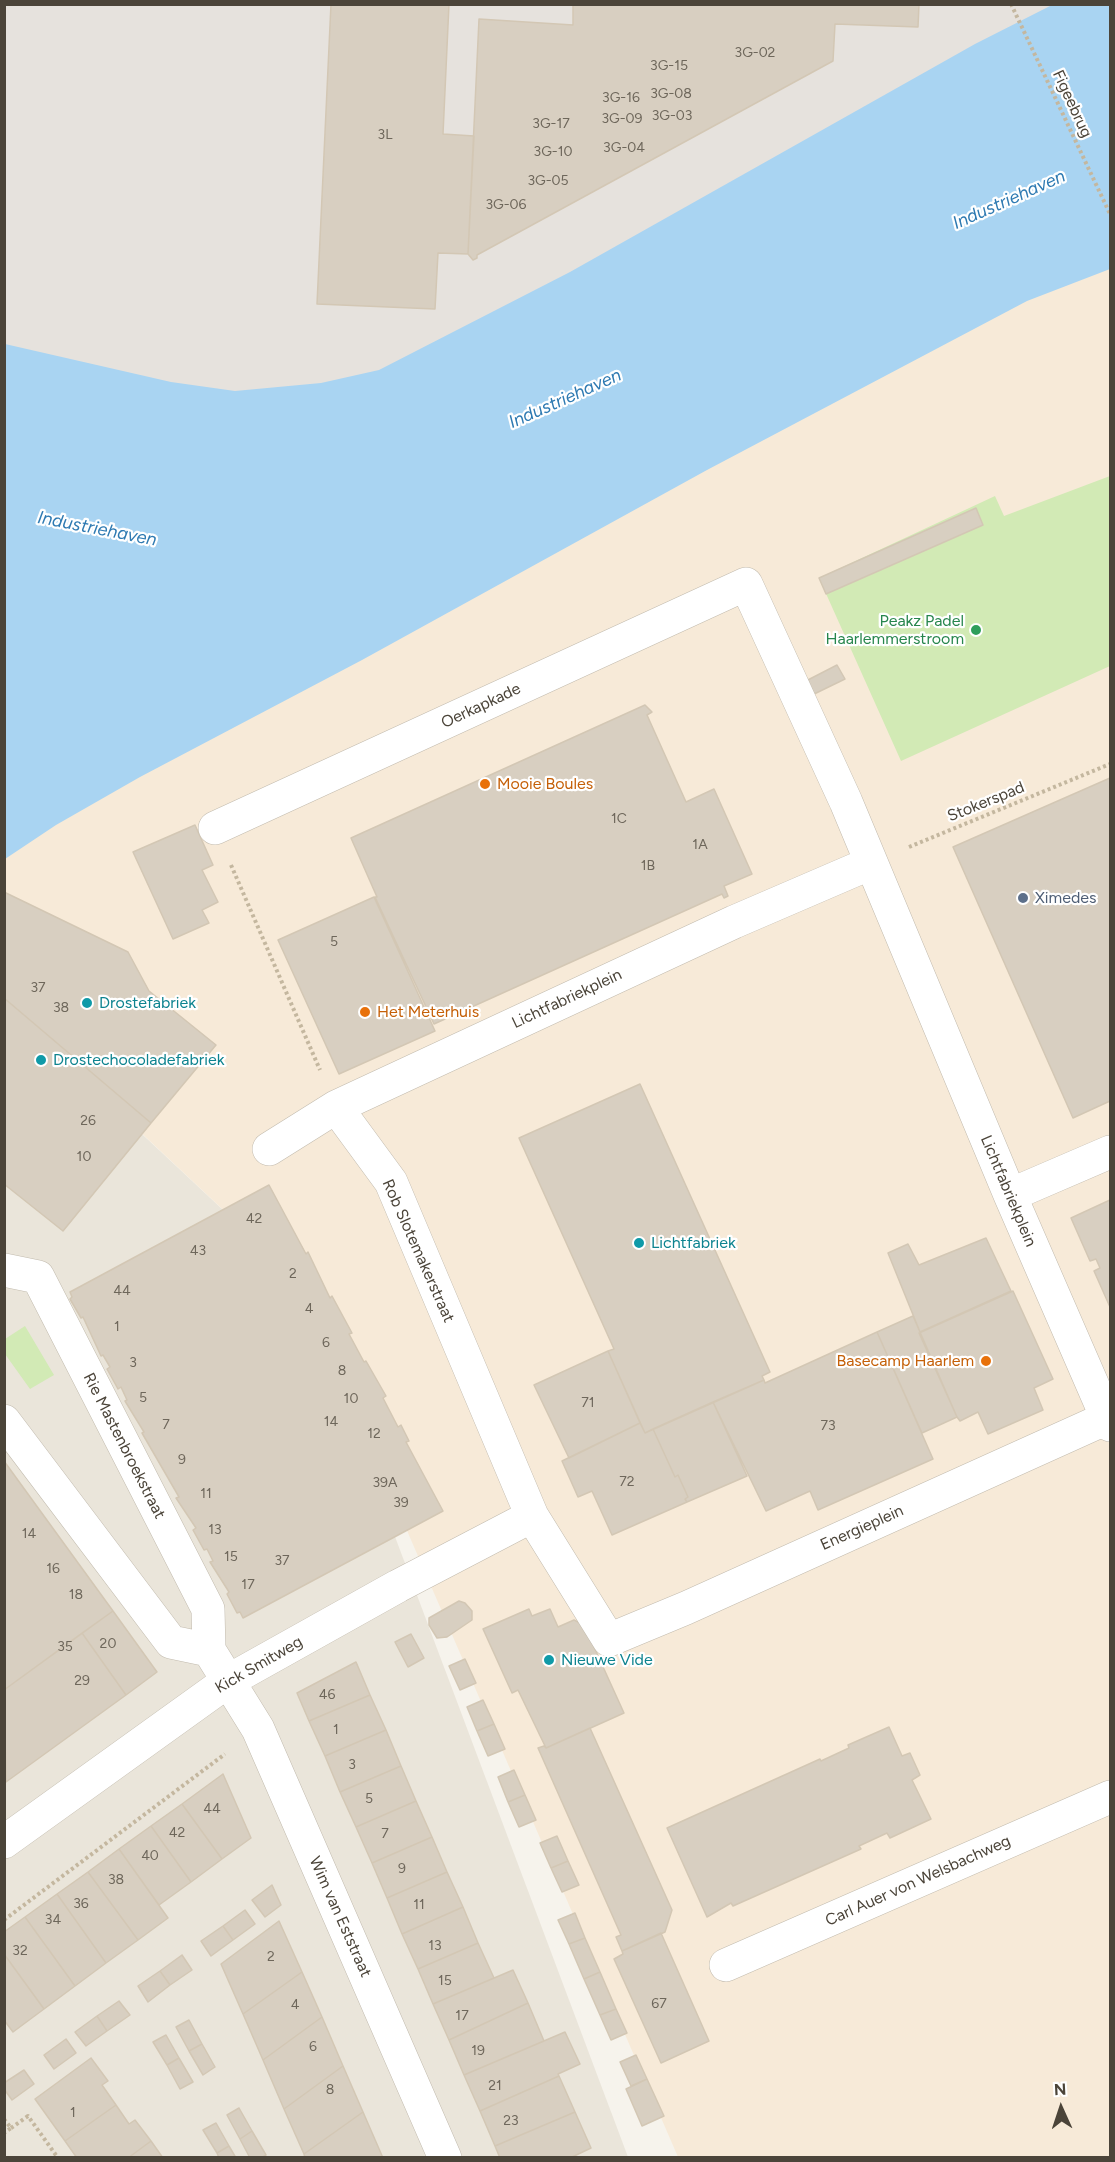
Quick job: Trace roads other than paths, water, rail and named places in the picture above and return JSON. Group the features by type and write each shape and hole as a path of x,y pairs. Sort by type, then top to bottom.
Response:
{"street":[{"name":"Oerkapkade","path":"215,828 746,584"},
{"name":"Lichtfabriekplein","path":"746,584 871,863 1010,1195 1109,1422"},
{"name":"Lichtfabriekplein","path":"269,1149 336,1107 734,922 871,863"},
{"name":"Rob Slotemakerstraat","path":"336,1107 391,1182 532,1516 609,1640"},
{"path":"1010,1195 1110,1152"},
{"name":"Rie Mastenbroekstraat","path":"4,1270 38,1276 208,1609 210,1650 228,1681"},
{"path":"4,1421 171,1642 210,1650"},
{"name":"Energieplein","path":"609,1640 1109,1422"},
{"name":"Kick Smitweg","path":"4,1842 228,1681 399,1586 532,1516"},
{"name":"Wim van Eststraat","path":"228,1681 258,1729 445,2157"},
{"name":"Carl Auer von Welsbachweg","path":"726,1965 1110,1797"}],"water":[{"name":"Industriehaven","path":"1052,5 1110,5 1110,269 1027,301 707,470 362,660 140,777 56,825 5,859 5,344 171,382 235,391 321,383 379,370 570,272 975,44"}],"place":[{"name":"Peakz Padel Haarlemmerstroom","path":"976,630"},
{"name":"Mooie Boules","path":"485,784"},
{"name":"Ximedes","path":"1023,898"},
{"name":"Drostefabriek","path":"87,1003"},
{"name":"Het Meterhuis","path":"365,1012"},
{"name":"Drostechocoladefabriek","path":"41,1060"},
{"name":"Lichtfabriek","path":"639,1243"},
{"name":"Basecamp Haarlem","path":"986,1361"},
{"name":"Nieuwe Vide","path":"549,1660"}]}
